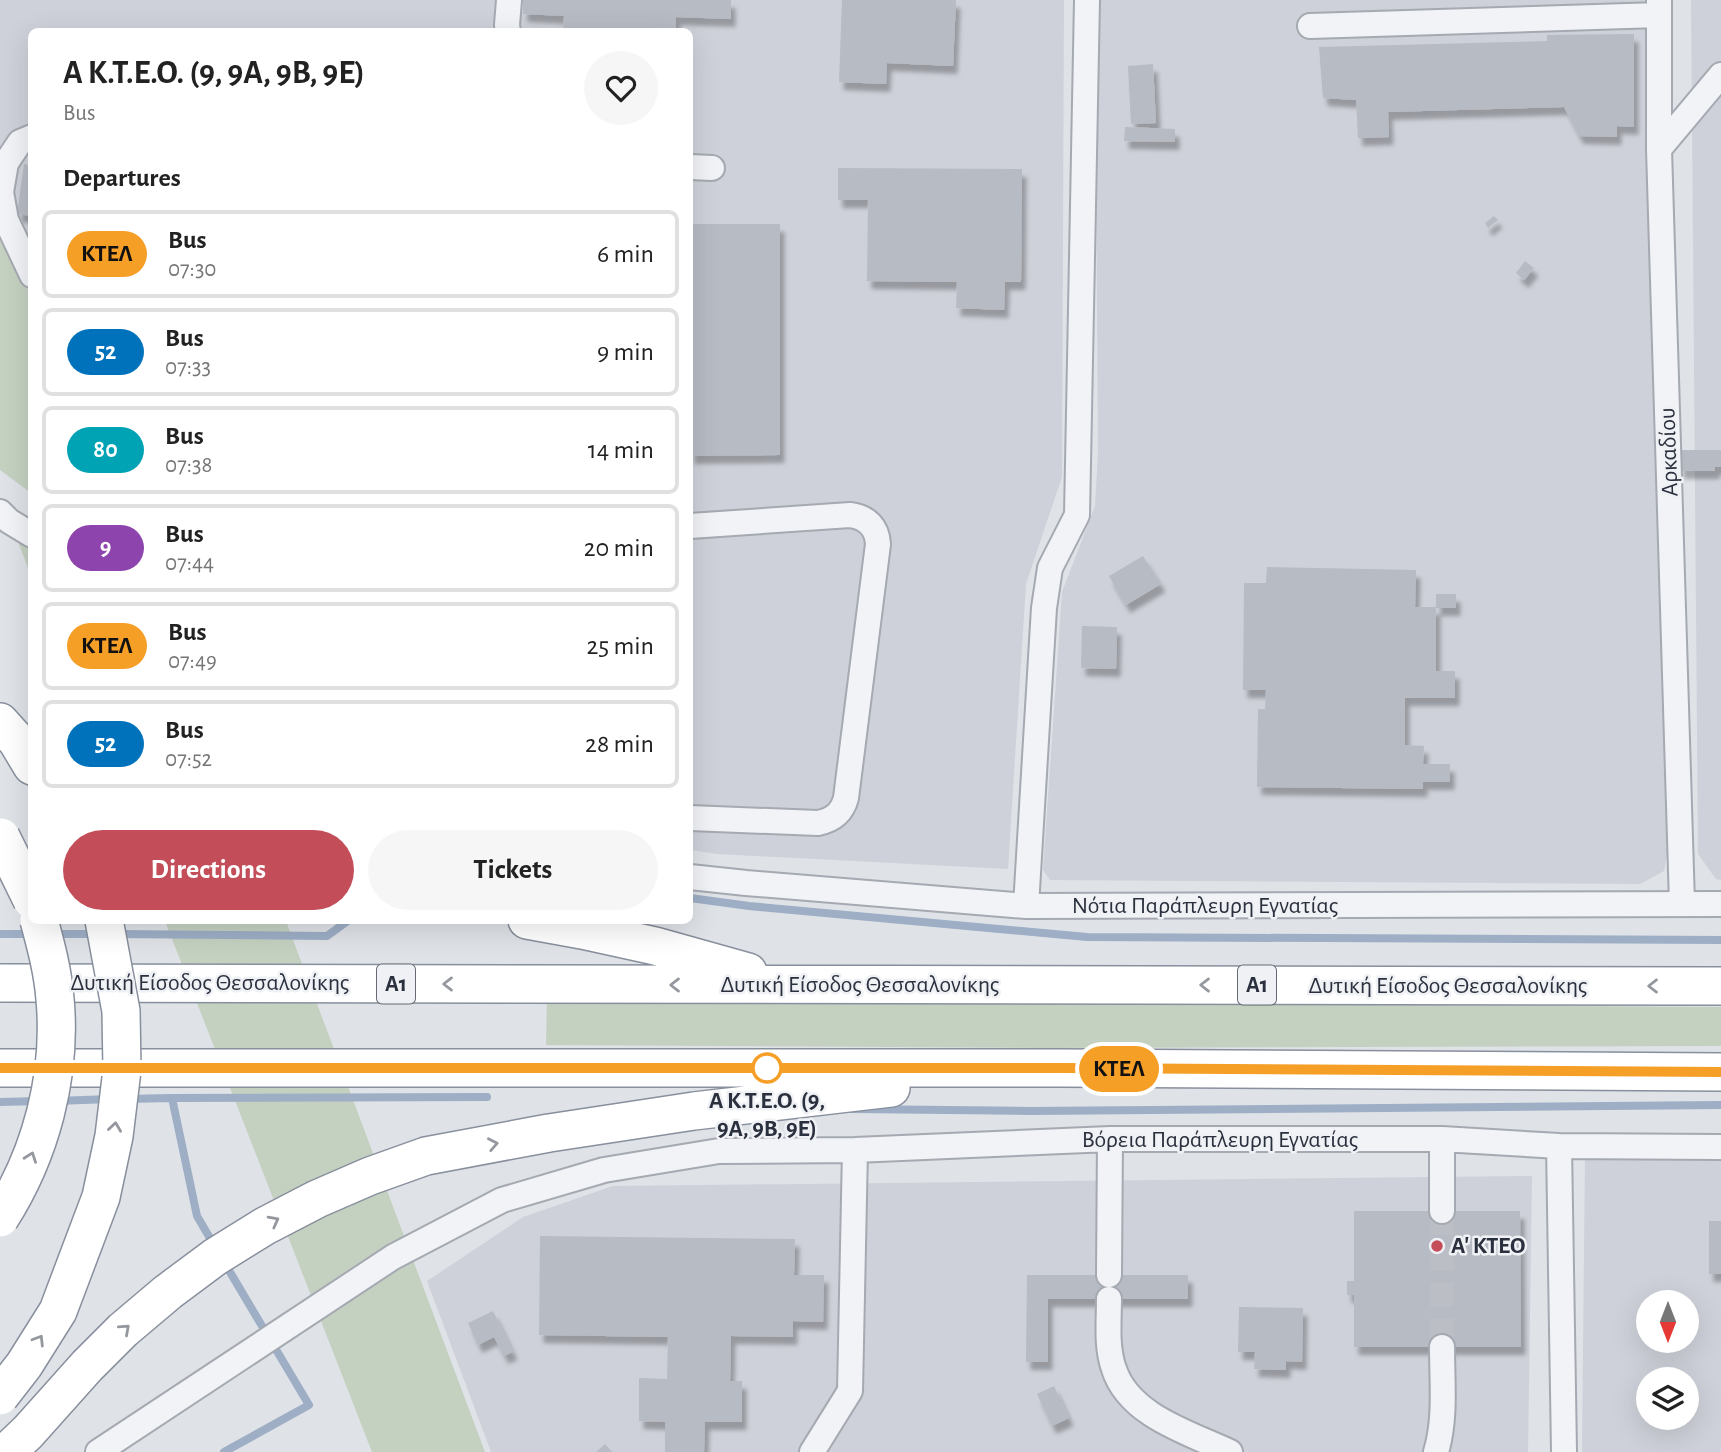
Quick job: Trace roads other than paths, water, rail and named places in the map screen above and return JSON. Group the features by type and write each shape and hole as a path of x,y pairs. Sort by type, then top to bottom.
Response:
{"highway":[{"path":"0,722 17,741 28,759"},
{"path":"0,841 28,863"},
{"path":"0,841 28,893"},
{"path":"0,1217 15,1195 29,1163 41,1129 54,1066 57,1032 55,997 40,924"},
{"path":"0,1396 24,1365 58,1311 101,1197 114,1136 122,1070 121,1011 105,924"},
{"path":"549,924 655,946 792,985"},
{"name":"Δυτική Είσοδος Θεσσαλονίκης","path":"0,983 1721,986"},
{"path":"0,1068 1062,1068 1721,1072"},
{"path":"7,1452 123,1330 168,1292 215,1257 265,1226 370,1175 426,1156 549,1133 694,1111 1062,1068"}],"street":[{"path":"507,28 509,0"},
{"path":"1026,906 1044,608 1049,568 1077,515 1087,0"},
{"path":"1310,26 1659,8"},
{"name":"Αρκαδίου","path":"1659,8 1659,149 1682,904"},
{"path":"1659,149 1721,75"},
{"path":"28,139 20,142 6,163 1,192 6,220 28,267"},
{"path":"0,512 28,533"},
{"path":"693,526 850,515 859,516 874,527 878,544 846,798 839,813 834,818 818,823 693,818"},
{"name":"Νότια Παράπλευρη Εγνατίας","path":"693,877 1026,906 1721,904"},
{"path":"1110,1139 1110,1348 1114,1370 1124,1390 1138,1406 1159,1419 1230,1452"},
{"name":"Βόρεια Παράπλευρη Εγνατίας","path":"98,1452 393,1257 502,1200 604,1170 719,1151 855,1150 1110,1139 1442,1139 1559,1146 1721,1147"},
{"path":"1442,1139 1442,1211"},
{"path":"1559,1146 1564,1452"},
{"path":"812,1452 850,1391 855,1150"},
{"path":"1436,1452 1442,1418 1442,1347"}],"waterway":[{"path":"693,898 1087,937 1721,940"},
{"path":"115,934 327,936 344,924"},
{"path":"0,934 32,934"},
{"path":"52,934 99,934"},
{"path":"172,1098 487,1097"},
{"path":"126,1099 172,1098 197,1216 214,1245"},
{"path":"56,1101 110,1099"},
{"path":"0,1102 40,1101"},
{"path":"853,1109 1030,1111 1721,1105"},
{"path":"224,1262 309,1405 224,1452"}],"tunnel":[{"path":"1442,1211 1442,1347"}],"place":[{"name":"Α Κ.Τ.Ε.Ο. (9, 9Α, 9Β, 9Ε)","path":"767,1068"},
{"name":"Α' ΚΤΕΟ","path":"1437,1246"}]}
